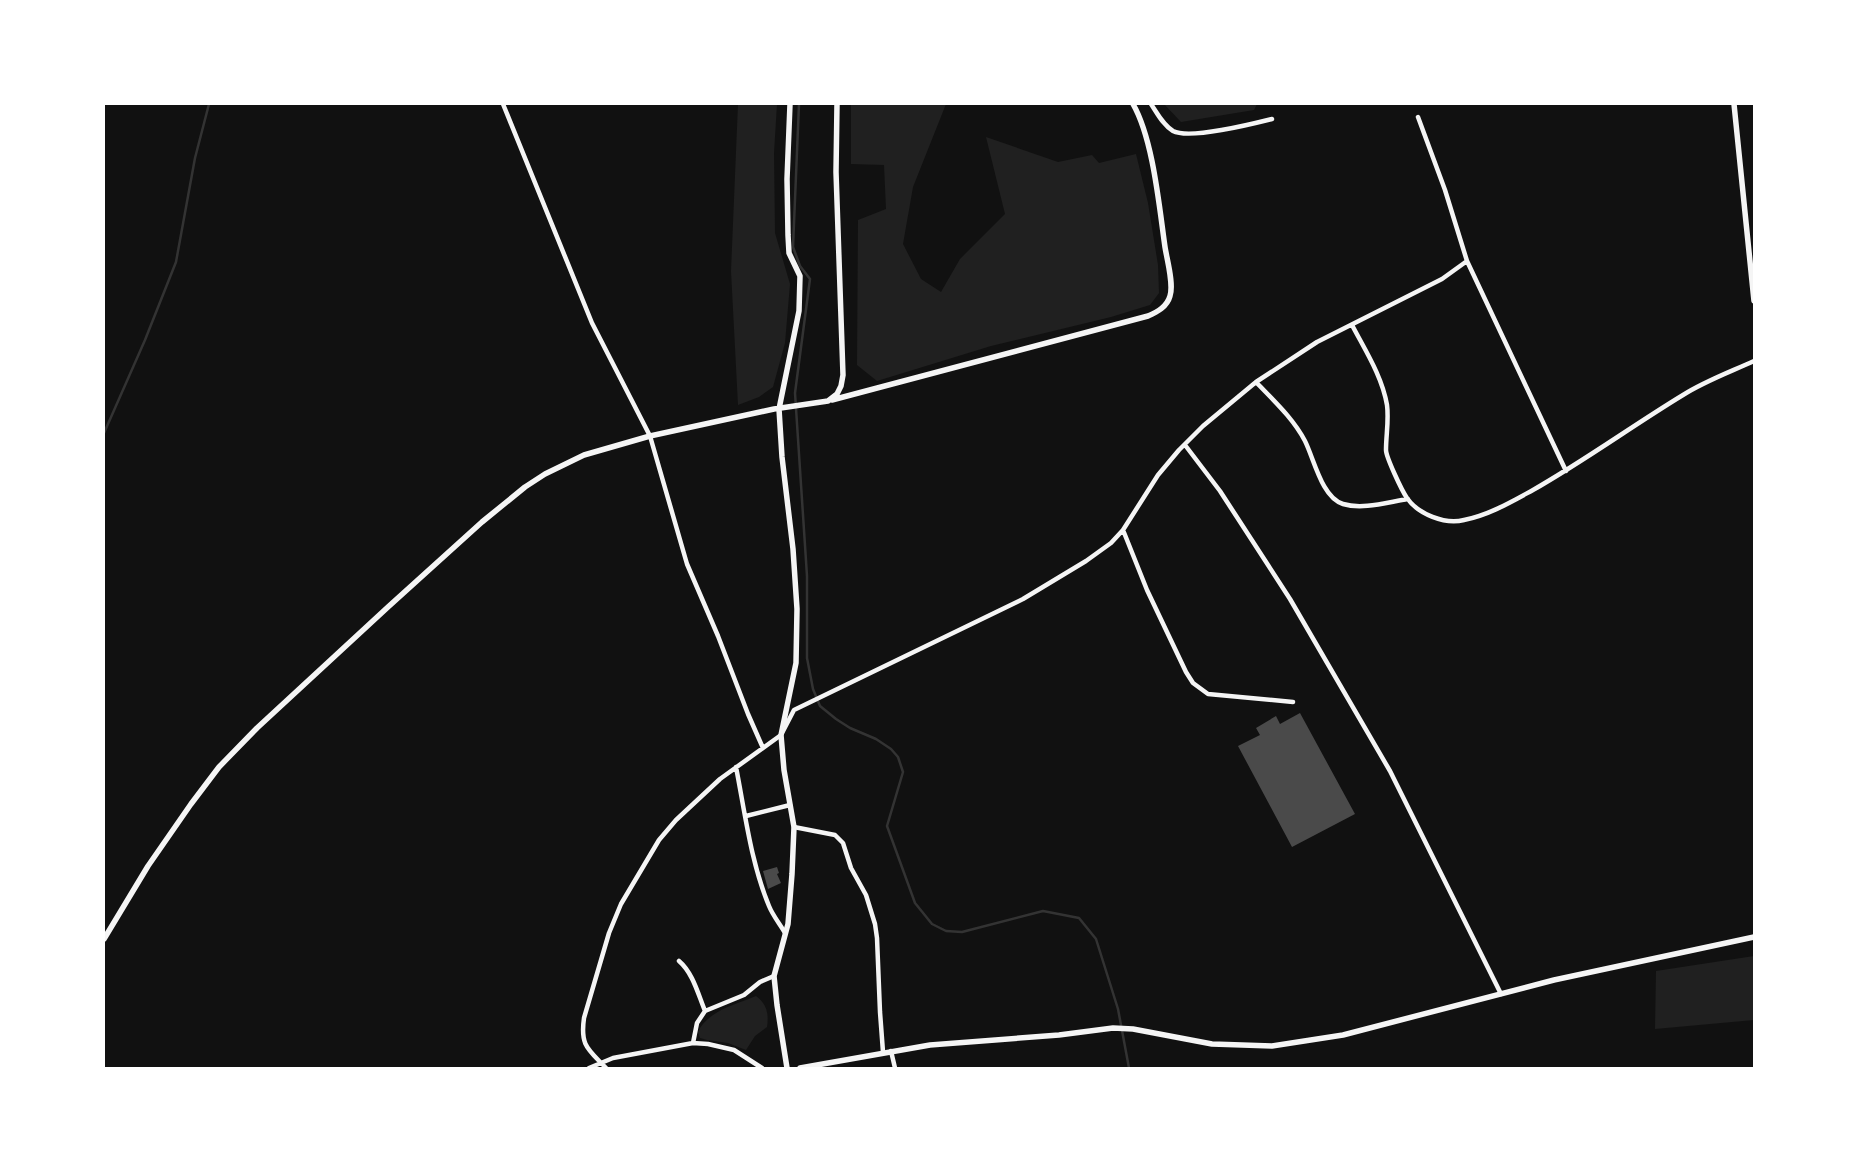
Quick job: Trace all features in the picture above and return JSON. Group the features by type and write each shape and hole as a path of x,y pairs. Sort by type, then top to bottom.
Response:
{"street":[{"path":"503,104 592,323 650,436 687,564 763,748"},
{"path":"787,1068 774,976 785,933 790,901 794,827 784,770 781,735 796,663 797,609 793,549 782,457 782,408 799,311 800,276 789,252 788,235 787,179 790,104"},
{"path":"828,401 841,386 844,375 836,172 837,104"},
{"path":"104,938 148,866 219,767 257,728 482,522 545,474 584,455 650,436 782,408 816,404 1148,316 1158,311 1164,306 1170,296 1168,262 1151,158 1143,126 1133,104"},
{"path":"1151,104 1168,127 1182,134 1215,131 1272,119"},
{"path":"1734,104 1754,301"},
{"path":"1418,117 1445,190 1467,261 1566,471"},
{"path":"606,1068 586,1048 582,1032 584,1018 609,933 621,904 659,840 676,820 720,778 781,735 794,710 1023,599 1086,561 1111,543 1123,530 1158,475 1203,426 1256,382 1317,342 1442,279 1467,261"},
{"path":"1352,325 1383,389 1388,420 1386,452 1408,500 1435,518 1446,521 1463,521 1503,507 1566,471 1691,390 1754,361"},
{"path":"1256,382 1287,415 1304,439 1323,484 1332,498 1342,504 1357,506 1408,500"},
{"path":"1185,445 1220,490 1290,599 1390,771 1501,994"},
{"path":"1123,530 1147,590 1193,683 1208,694 1293,702"},
{"path":"736,767 754,856 770,907 785,933"},
{"path":"746,816 790,805"},
{"path":"794,827 835,835 842,843 851,868 866,895 875,924 877,938 883,1052"},
{"path":"800,1068 930,1045 1059,1035 1113,1028 1133,1029 1212,1044 1272,1046 1343,1035 1554,980 1754,937"},
{"path":"679,961 685,966 691,977 705,1011"},
{"path":"693,1043 697,1023 705,1011 744,995 760,982 774,976"},
{"path":"589,1068 613,1058 693,1043 734,1050 762,1068"},
{"path":"891,1051 895,1068"}],"shaded area":[{"path":"738,104 777,104 774,153 775,233 790,284 785,343 773,387 759,397 738,405 731,271"},
{"path":"851,104 946,104 913,187 903,244 921,279 941,292 960,259 1005,214 986,137 1058,162 1092,155 1099,163 1136,154 1148,203 1158,265 1159,293 1150,305 1111,317 991,346 877,381 857,365 858,220 886,209 884,165 851,164"},
{"path":"1164,104 1257,104 1254,110 1181,122"},
{"path":"1754,956 1754,1020 1655,1029 1656,971"},
{"path":"756,996 763,1002 766,1010 768,1018 767,1027 755,1036 746,1050 728,1043 700,1038 698,1032 702,1025 715,1013"}],"building":[{"path":"1300,713 1355,814 1292,847 1238,746 1260,735 1256,728 1276,716 1280,724"},
{"path":"777,867 779,873 777,874 781,883 768,889 763,871"}],"waterway":[{"path":"104,433 145,340 176,262 195,158 209,104"},
{"path":"799,104 793,247 800,266 810,279 795,393 807,576 807,658 813,689 820,706 836,719 850,728 876,739 891,749 898,757 903,772 887,826 915,903 932,924 946,931 962,932 1043,911 1079,918 1096,939 1118,1009 1129,1068"}]}
